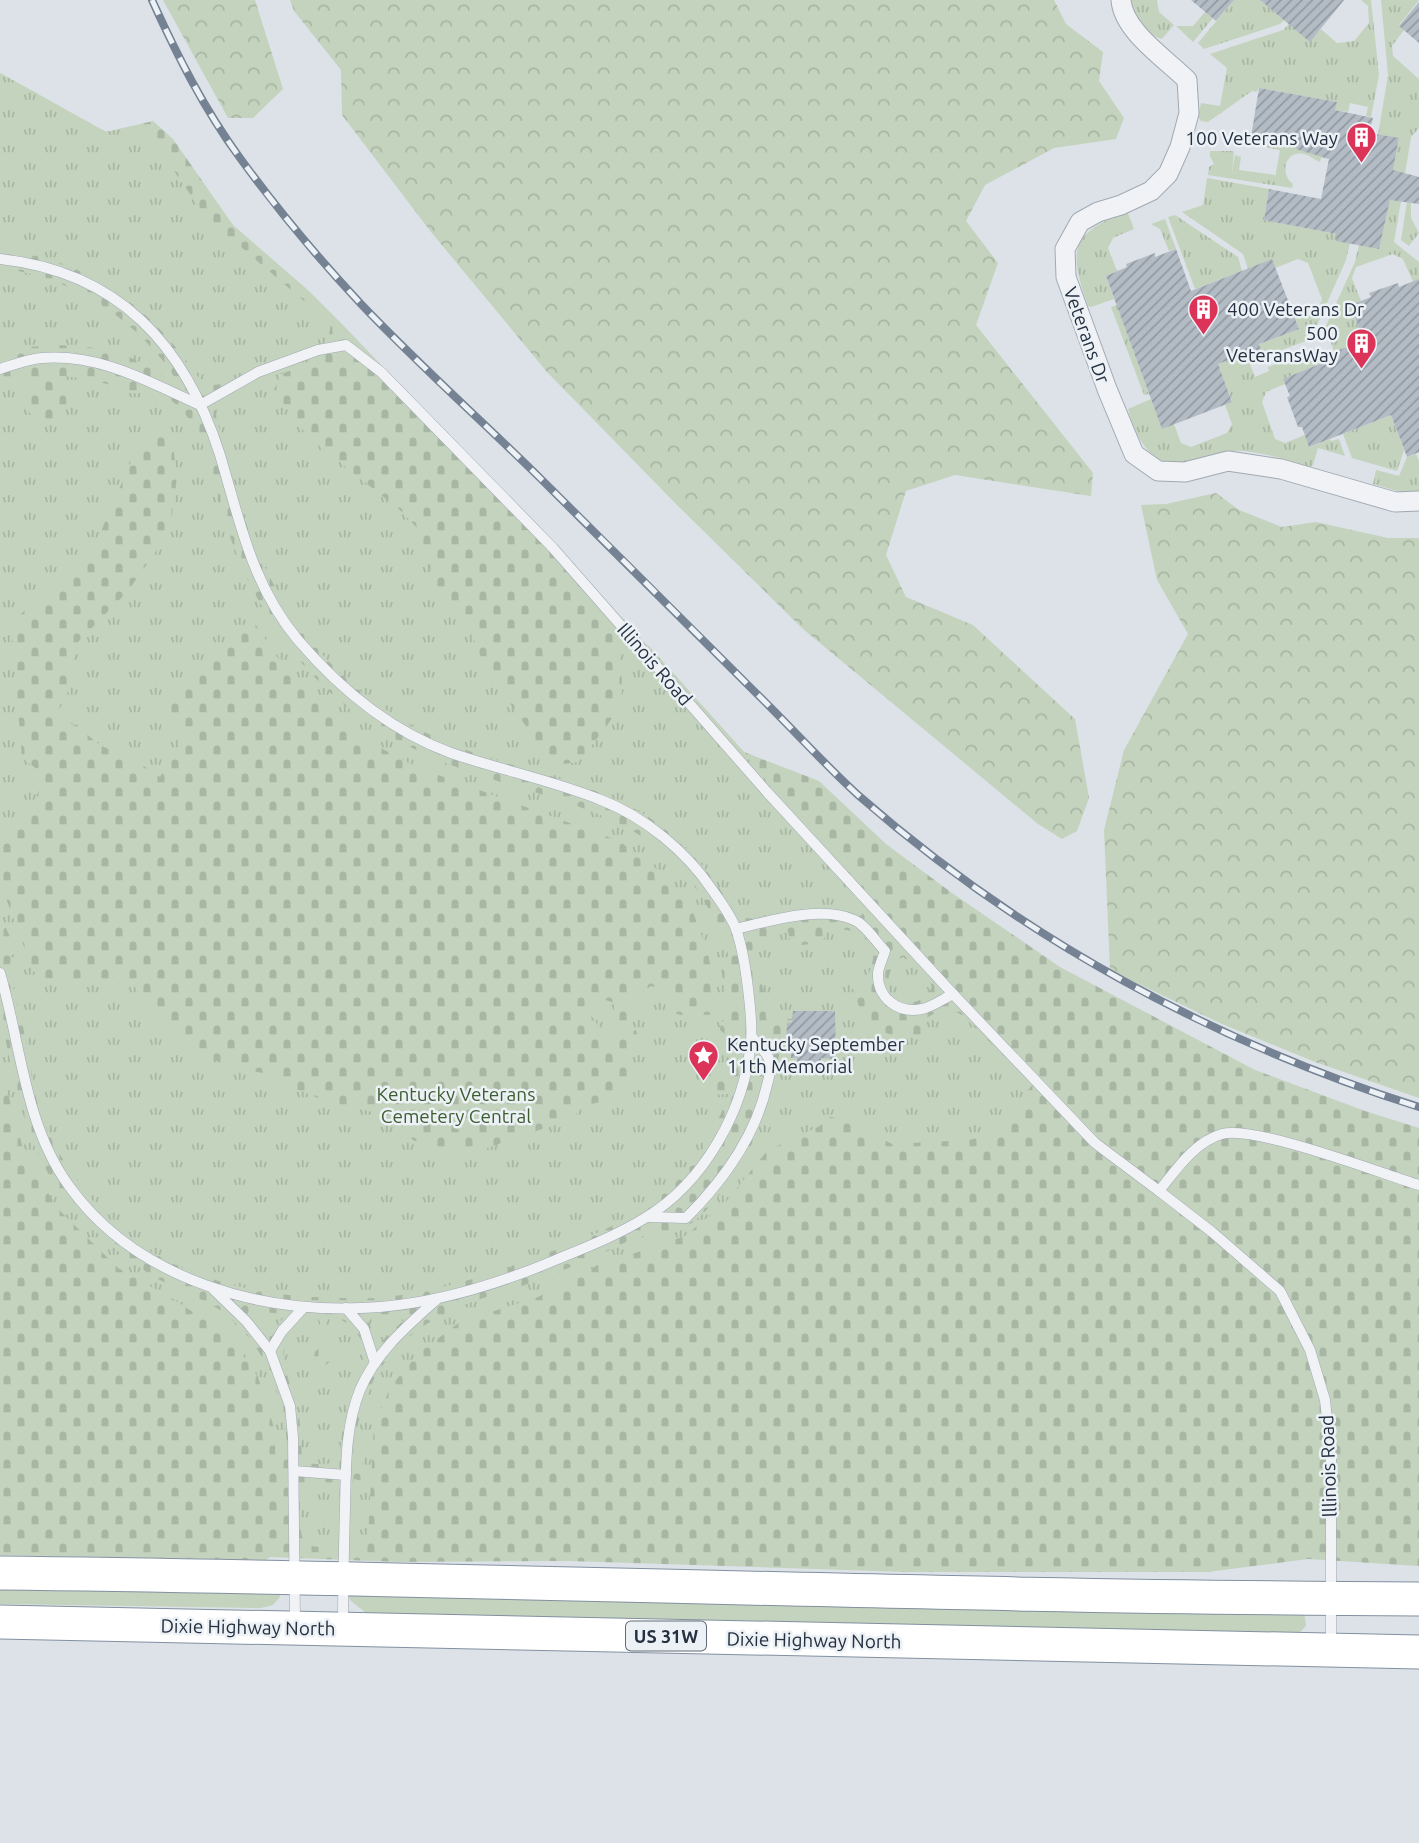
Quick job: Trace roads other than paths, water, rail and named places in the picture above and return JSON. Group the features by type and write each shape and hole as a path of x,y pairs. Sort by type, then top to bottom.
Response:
{"highway":[{"path":"0,1573 294,1576 1419,1598"},
{"name":"Dixie Highway North","path":"0,1622 1419,1652"}],"street":[{"name":"Veterans Dr","path":"1121,0 1122,11 1141,38 1187,80 1189,113 1180,147 1168,174 1160,183 1151,191 1080,222 1065,249 1066,277 1134,454 1158,471 1185,472 1228,461 1281,469 1395,502 1419,501"}],"lane":[{"path":"0,258 54,269 87,283 121,303 149,327 176,357 219,452 249,555 272,600 296,637 352,695 383,718 447,751 604,801 649,827 685,855 711,887 736,929 749,992 752,1037 735,1107 719,1140 696,1174 649,1217 614,1235 513,1277 437,1298 377,1307 304,1307 251,1298 190,1280 134,1250 94,1217 67,1184 46,1148 30,1100 0,973"},
{"name":"Illinois Road","path":"200,405 258,372 318,350 346,345 381,372 553,548 767,792 953,995 1095,1143 1159,1191"},
{"path":"0,369 40,358 82,359 126,370 200,405"},
{"path":"736,929 792,916 823,914 856,920 885,951 878,973 881,992 891,1005 904,1009 922,1009 953,995"},
{"path":"649,1217 686,1218 712,1192 742,1148 758,1115 770,1069 770,1059 752,1037"},
{"path":"1159,1191 1192,1151 1222,1134 1245,1133 1419,1185"},
{"name":"lllinois Road","path":"1159,1191 1212,1232 1280,1291 1310,1350 1325,1400 1331,1458 1331,1651"},
{"path":"213,1288 246,1321 270,1351 290,1406 294,1471 295,1627"},
{"path":"343,1629 347,1438 353,1413 361,1388 390,1342 437,1298"},
{"path":"270,1351 282,1331 304,1307"},
{"path":"346,1308 364,1329 375,1363"},
{"path":"294,1471 346,1475"}],"railway":[{"path":"152,0 192,81 227,139 268,196 329,269 405,348 540,478 858,795 920,847 985,895 1122,980 1267,1051 1342,1081 1419,1107"}],"place":[{"name":"100 Veterans Way","path":"1361,165"},
{"name":"400 Veterans Dr","path":"1204,336"},
{"name":"500 VeteransWay","path":"1361,371"},
{"name":"Kentucky September 11th Memorial","path":"704,1082"}],"park label":[{"name":"Kentucky Veterans Cemetery Central","path":"456,1105"}]}
